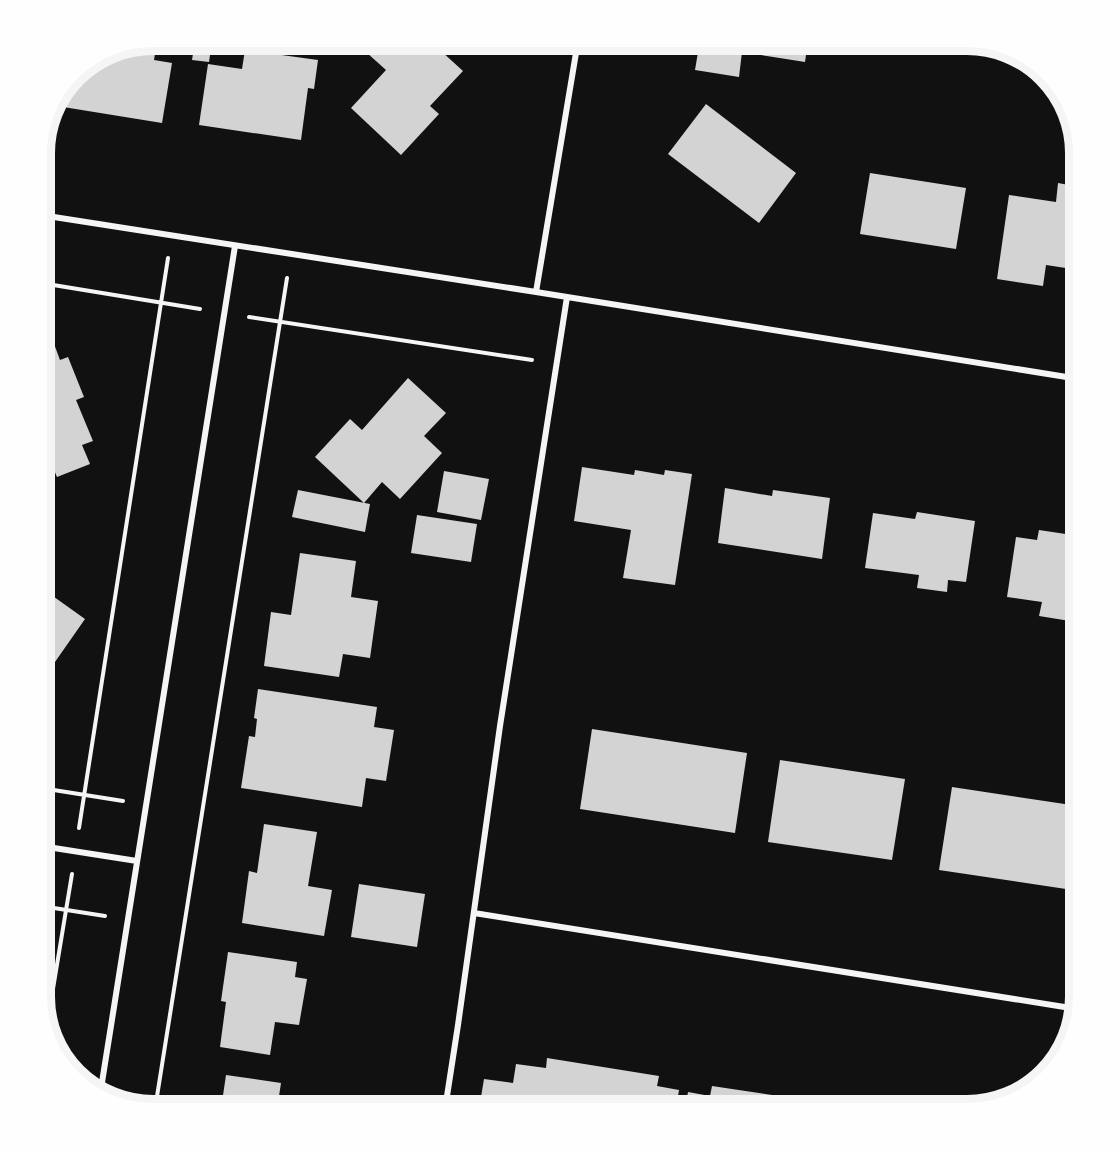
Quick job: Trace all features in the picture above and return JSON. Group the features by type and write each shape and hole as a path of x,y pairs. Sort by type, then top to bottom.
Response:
{"street":[{"path":"536,292 576,51"},
{"path":"51,217 1069,377"},
{"path":"102,1085 235,246"},
{"path":"447,1099 500,726 567,297"},
{"path":"51,848 137,861"},
{"path":"474,913 1068,1008"}],"path":[{"path":"51,999 172,236"},
{"path":"157,1099 291,254"},
{"path":"51,285 556,364"},
{"path":"51,790 147,804"},
{"path":"51,908 128,919"}],"building":[{"path":"155,51 154,60 172,63 162,123 63,107 68,96 96,68 133,53"},
{"path":"193,51 211,51 209,62 192,60"},
{"path":"245,51 318,60 314,89 308,88 301,140 199,125 208,64 242,69"},
{"path":"441,51 463,71 430,106 439,114 401,155 351,108 386,70 366,52"},
{"path":"698,51 807,51 805,62 742,52 739,77 695,70"},
{"path":"706,104 796,173 759,223 668,154"},
{"path":"870,173 966,188 956,249 860,234"},
{"path":"1058,183 1069,185 1069,268 1046,265 1043,286 997,279 1009,195 1056,202"},
{"path":"51,336 60,360 68,357 84,397 76,400 93,441 82,445 90,464 57,477 51,464"},
{"path":"408,378 446,413 424,436 442,453 400,499 382,482 364,503 315,457 350,419 362,430"},
{"path":"582,467 634,475 635,470 664,475 665,470 692,474 675,585 623,578 631,530 574,521"},
{"path":"444,471 489,479 481,520 437,512"},
{"path":"725,488 772,496 773,490 830,498 822,559 718,543"},
{"path":"298,490 370,504 365,532 292,517"},
{"path":"917,512 975,521 966,582 948,580 947,592 917,588 919,575 865,568 873,513 915,519"},
{"path":"417,515 477,524 471,562 411,553"},
{"path":"1039,530 1069,534 1069,621 1039,616 1042,602 1007,597 1016,537 1037,540"},
{"path":"300,553 356,561 351,597 378,601 370,658 343,654 339,677 264,666 271,612 291,615"},
{"path":"51,595 85,619 51,668"},
{"path":"258,689 377,707 374,727 394,730 386,781 366,778 362,807 241,788 249,736 255,737 257,719 254,718"},
{"path":"592,729 747,753 735,833 580,809"},
{"path":"780,760 905,779 892,860 768,842"},
{"path":"952,787 1069,805 1069,868 1066,889 939,870"},
{"path":"264,824 317,832 308,886 332,890 324,936 242,923 249,871 257,873"},
{"path":"359,884 425,894 417,947 351,937"},
{"path":"228,952 297,962 295,977 307,979 299,1025 275,1022 270,1055 220,1047 226,1002 221,1001"},
{"path":"547,1058 659,1076 657,1086 679,1090 678,1099 481,1099 484,1079 513,1083 516,1064 546,1068"},
{"path":"226,1075 281,1083 279,1099 222,1099"},
{"path":"712,1086 799,1099 687,1099 688,1092 710,1096"}]}
